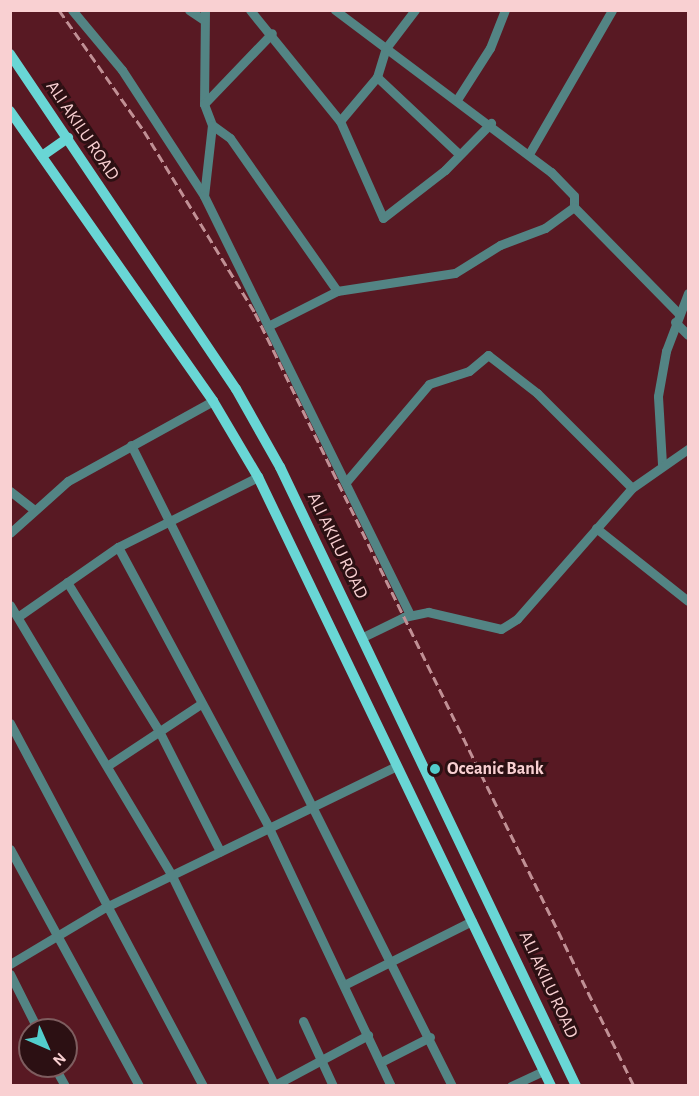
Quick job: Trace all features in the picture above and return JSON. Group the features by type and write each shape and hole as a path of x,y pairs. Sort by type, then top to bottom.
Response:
{"main road":[{"name":"ALI AKILU ROAD","path":"10,54 236,389 363,637 576,1086"},
{"path":"10,111 213,401 258,477 394,767 472,921 551,1086"},
{"path":"42,156 68,138"}],"street":[{"path":"72,10 122,70 204,196 410,614"},
{"path":"189,10 204,15 204,104 212,125 204,196"},
{"path":"250,10 272,33 340,121 383,218 459,154 490,123"},
{"path":"335,10 458,98 529,154 572,192 574,207 676,318 688,335"},
{"path":"340,121 377,77 386,48 415,10"},
{"path":"458,98 490,48 505,10"},
{"path":"529,154 612,10"},
{"path":"204,104 272,33"},
{"path":"377,77 459,154"},
{"path":"212,125 230,138 337,291"},
{"path":"268,326 337,291 455,273 500,245 545,228 574,207"},
{"path":"662,464 658,396 676,318 688,293"},
{"path":"346,482 429,384 469,371 488,355 537,393 632,488"},
{"path":"10,533 68,482 213,401"},
{"path":"131,445 315,803 452,1086"},
{"path":"363,637 410,614 443,614 501,629 517,619 632,488 662,464 688,449"},
{"path":"19,616 118,548 258,477"},
{"path":"10,491 34,510"},
{"path":"596,528 688,601"},
{"path":"118,548 199,705 268,826 391,1086"},
{"path":"67,582 159,731 220,851"},
{"path":"10,605 110,764 172,876 274,1085 368,1035"},
{"path":"110,764 199,705"},
{"path":"10,723 104,908 203,1086"},
{"path":"10,964 104,908 315,803 394,767"},
{"path":"10,849 54,937 139,1086"},
{"path":"344,985 472,921"},
{"path":"10,974 32,1018"},
{"path":"303,1021 333,1086"},
{"path":"381,1062 430,1037"},
{"path":"511,1086 543,1071"}],"railway":[{"path":"59,10 144,131 255,313 634,1086"}],"place":[{"name":"Oceanic Bank","path":"435,769"}]}
